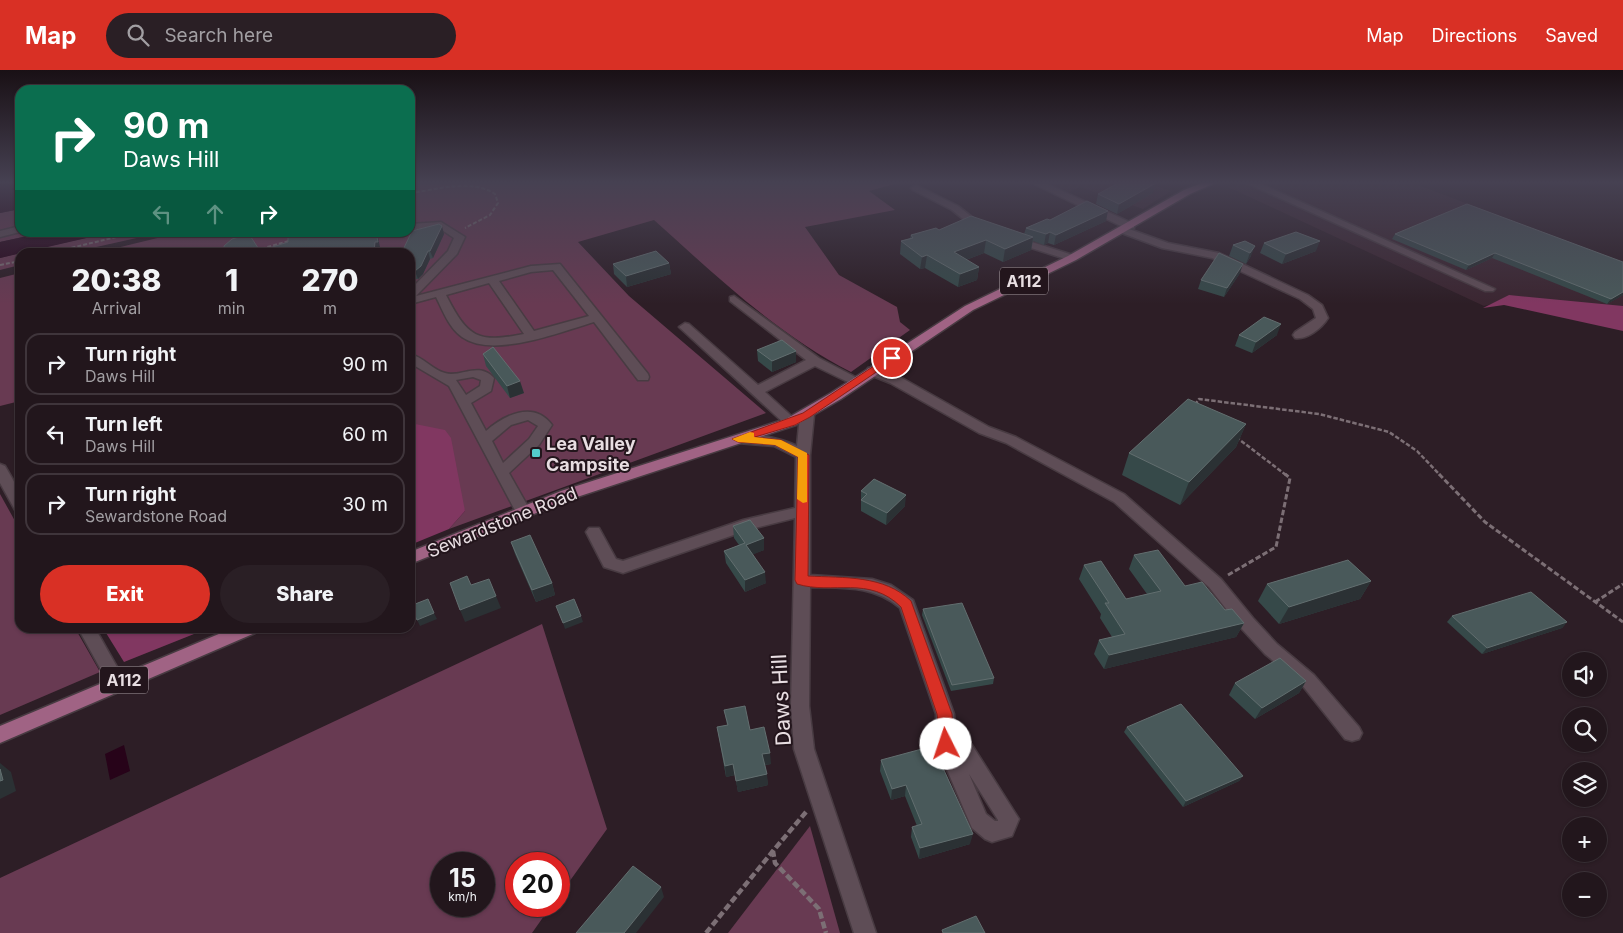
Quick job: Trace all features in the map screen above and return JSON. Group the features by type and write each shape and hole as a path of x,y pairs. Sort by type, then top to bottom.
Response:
{"main road":[{"name":"Sewardstone Road","path":"415,556 566,495 791,422 807,415 969,308 1072,258 1135,223"},
{"name":"A112","path":"0,735 117,683 237,633"}],"street":[{"path":"973,223 977,227 1072,258"},
{"path":"1118,223 1166,246 1216,255 1304,297 1318,307 1322,318 1318,324 1299,335"},
{"path":"1341,223 1489,289"},
{"path":"415,226 442,225 456,232 460,237 453,252 415,291"},
{"path":"0,234 15,230"},
{"path":"415,300 543,266 556,266 643,377"},
{"path":"492,279 531,335"},
{"path":"440,293 458,327 466,335 477,341 498,343 597,317"},
{"path":"734,299 815,361 857,381"},
{"path":"685,327 791,422"},
{"path":"415,361 454,384 486,440 523,512"},
{"path":"757,391 815,361"},
{"path":"872,371 895,380 984,430 1011,440 1119,498 1215,583 1247,623 1271,649 1308,680 1352,733"},
{"path":"444,378 474,373 488,378 486,388 464,402"},
{"path":"486,440 509,419 518,415 540,419 545,425 534,442 502,472"},
{"name":"Daws Hill","path":"807,415 803,455 800,706 804,749 865,933"},
{"path":"738,439 777,442 803,455"},
{"path":"0,469 15,497"},
{"path":"594,532 610,563 623,567 748,524 803,511"},
{"path":"802,580 855,583 886,590 902,598 907,605 944,714 946,744 979,820 992,832 1005,829 1008,819 965,751 946,731"},
{"path":"89,633 117,683"}],"path":[{"path":"456,232 473,223"},
{"path":"71,248 116,237"},
{"path":"264,248 296,239"},
{"path":"0,266 15,262"},
{"path":"1194,407 1199,399 1319,414 1389,432 1417,452 1485,522 1623,622"},
{"path":"1215,583 1276,547 1290,478 1232,434"},
{"path":"1595,602 1623,584"},
{"path":"706,933 819,796"},
{"path":"773,851 776,863 819,909 826,933"}],"shaded area":[{"path":"0,223 15,223 15,237 23,237 0,242"},
{"path":"415,223 643,223 578,242 629,296 766,413 449,529 465,511 415,425 415,248 116,248 162,237 415,237"},
{"path":"658,223 825,223 805,227 839,275 897,307 900,322 910,330 851,372 798,341 724,282"},
{"path":"1306,223 1519,223 1623,263 1623,307 1507,300 1484,306"},
{"path":"23,237 91,237 43,248 15,248 15,255 0,258 0,242"},
{"path":"90,237 141,237 92,248 41,248"},
{"path":"15,254 15,266 0,270 0,258"},
{"path":"15,274 15,402 0,406 0,278"},
{"path":"1509,295 1623,306 1623,331 1504,305 1483,308"},
{"path":"415,424 445,430 451,438 465,511 449,529 415,543"},
{"path":"0,494 15,521 15,633 78,633 100,672 0,715"},
{"path":"542,624 607,829 570,881 570,852 505,852 505,917 543,917 532,933 0,933 0,878"},
{"path":"106,633 196,633 124,662"},
{"path":"124,745 130,771 110,780 105,754"},
{"path":"810,826 840,933 728,933"}],"building":[{"path":"954,223 992,223 1033,237 1005,249 986,240 954,252 979,267 960,274 927,255 922,257 901,241 913,238 911,235 936,228 939,230"},
{"path":"1037,223 1081,223 1056,235 1050,232 1046,234 1026,228"},
{"path":"1421,223 1519,223 1623,262 1623,292 1611,299 1495,253 1469,265 1395,234"},
{"path":"439,224 442,226 421,266 415,271 415,248 404,248 409,237 415,237 415,230"},
{"path":"1296,232 1320,241 1286,254 1264,243"},
{"path":"251,237 258,248 224,248 224,246 232,239"},
{"path":"288,237 377,237 378,242 375,242 374,248 269,248 288,242"},
{"path":"1245,241 1255,246 1250,253 1233,245"},
{"path":"656,251 669,263 626,276 613,264"},
{"path":"1219,253 1243,264 1227,288 1201,280"},
{"path":"1264,317 1281,324 1256,342 1239,335"},
{"path":"782,340 796,351 772,361 757,350"},
{"path":"493,347 520,381 507,386 483,354"},
{"path":"1188,399 1246,424 1189,482 1129,453"},
{"path":"874,479 906,495 887,513 861,500 867,494 861,491"},
{"path":"750,520 764,538 746,545 765,572 745,580 724,551 745,543 733,526"},
{"path":"530,535 552,583 532,590 511,542"},
{"path":"1158,550 1185,586 1202,582 1225,610 1232,609 1244,623 1109,655 1099,640 1125,634 1105,603 1109,603 1084,565 1101,561 1126,599 1161,591 1134,555"},
{"path":"1348,560 1371,581 1289,607 1267,584"},
{"path":"467,576 471,585 489,579 496,596 460,610 450,583"},
{"path":"1531,592 1567,622 1487,648 1452,616"},
{"path":"428,599 434,613 417,620 415,604"},
{"path":"574,599 581,616 563,623 556,606"},
{"path":"962,603 994,678 952,685 923,609"},
{"path":"1280,658 1306,681 1262,708 1235,683"},
{"path":"1181,704 1243,776 1186,801 1127,727"},
{"path":"745,706 750,730 764,727 770,753 762,754 767,774 736,781 733,764 725,766 717,727 728,725 724,710"},
{"path":"933,746 973,834 920,848 912,827 922,824 906,785 892,789 881,760"},
{"path":"0,769 3,780 0,781"},
{"path":"633,866 661,887 624,933 576,933"},
{"path":"976,916 985,933 943,933 942,930"}],"slow traffic":[{"path":"750,435 738,439 777,442 803,455 803,499"}],"place":[{"name":"Lea Valley Campsite","path":"536,453"}],"route":[{"path":"892,358 807,415 738,439 777,442 803,455 802,580 874,586 895,593 907,605 944,714 946,744"}]}
